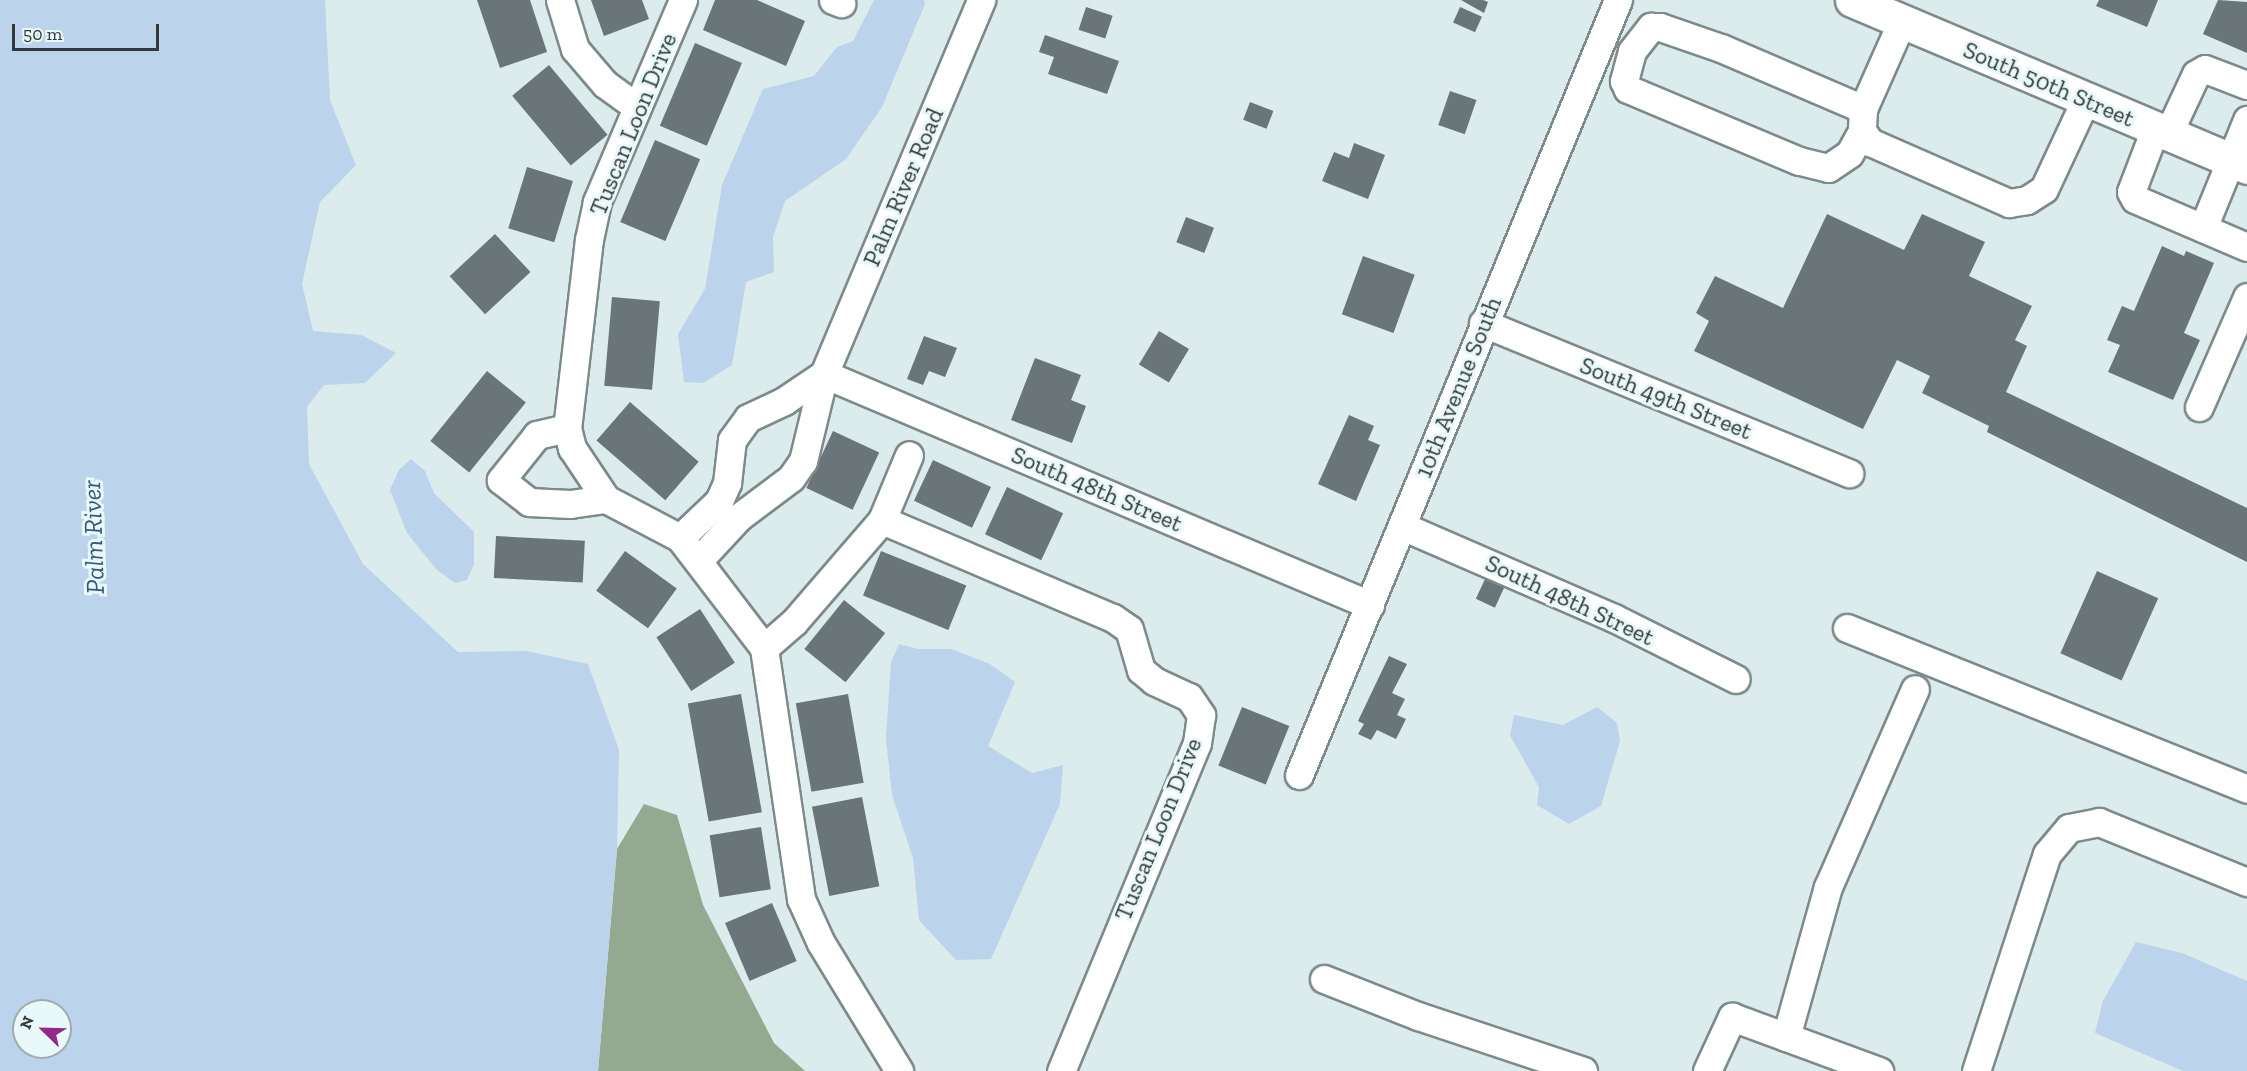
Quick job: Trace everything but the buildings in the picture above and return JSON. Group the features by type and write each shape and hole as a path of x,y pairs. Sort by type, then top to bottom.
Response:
{"main road":[{"name":"South 50th Street","path":"1852,0 2238,164"}],"street":[{"path":"560,0 576,49 606,84 637,107"},
{"name":"Tuscan Loon Drive","path":"683,0 597,202 589,239 567,428 572,448 606,499 680,538 764,648 801,899 821,943 899,1071"},
{"name":"Palm River Road","path":"698,561 754,506 791,478 803,461 824,374 981,0"},
{"name":"10th Avenue South","path":"1299,775 1483,323 1618,0"},
{"path":"1902,21 1862,120 1849,154 1828,168 1799,161 1628,89 1624,81 1632,51 1651,27 1660,27 1720,48 1862,120 1870,142 2009,203 2027,200 2044,189 2086,99"},
{"path":"2247,85 2205,69 2196,74 2162,131 2130,192 2135,199 2247,247"},
{"path":"2203,228 2238,164 2247,120"},
{"path":"2199,407 2247,297"},
{"name":"South 49th Street","path":"1483,323 1849,473"},
{"path":"680,538 710,514 726,483 732,440 748,418 784,401 824,374"},
{"name":"South 48th Street","path":"824,374 1370,605"},
{"path":"567,428 537,435 501,480 529,502 570,504 606,499"},
{"path":"764,648 794,622 882,520 909,455"},
{"path":"726,483 754,506"},
{"name":"Tuscan Loon Drive","path":"882,520 1113,618 1129,629 1141,669 1154,681 1189,697 1202,715 1197,743 1086,1004 1069,1069"},
{"name":"South 48th Street","path":"1402,526 1614,618 1736,679"},
{"path":"1847,628 2247,789"},
{"path":"1786,1037 1828,887 1915,689"},
{"path":"1976,1071 2047,854 2069,828 2099,822 2247,882"},
{"path":"1324,979 1418,1016 1583,1071"},
{"path":"1707,1071 1732,1017 1879,1071"}],"green space":[{"path":"644,804 677,815 703,905 774,1043 805,1071 598,1071 617,849"}],"water":[{"name":"Palm River","path":"0,0 325,0 330,100 356,165 320,202 302,284 313,331 361,335 396,353 365,383 324,385 307,407 309,464 363,564 458,652 526,651 588,664 619,750 617,849 598,1071 0,1071"},
{"path":"874,0 924,0 925,4 882,107 846,159 785,201 773,237 774,272 746,282 732,365 703,383 684,382 678,334 705,289 722,185 763,89 814,76 837,47 853,41"},
{"path":"411,459 425,471 434,493 474,532 474,564 467,580 455,583 437,570 407,533 390,490 399,470"},
{"path":"899,644 918,649 951,649 990,664 1015,682 988,746 1032,773 1063,765 1060,804 991,959 956,960 919,920 913,858 892,795 886,738 891,662"},
{"path":"1597,707 1617,723 1620,741 1601,806 1569,824 1537,805 1539,787 1510,735 1514,715 1563,725"},
{"path":"2136,942 2182,953 2247,981 2247,1071 2183,1071 2095,1033 2103,1001"}]}
